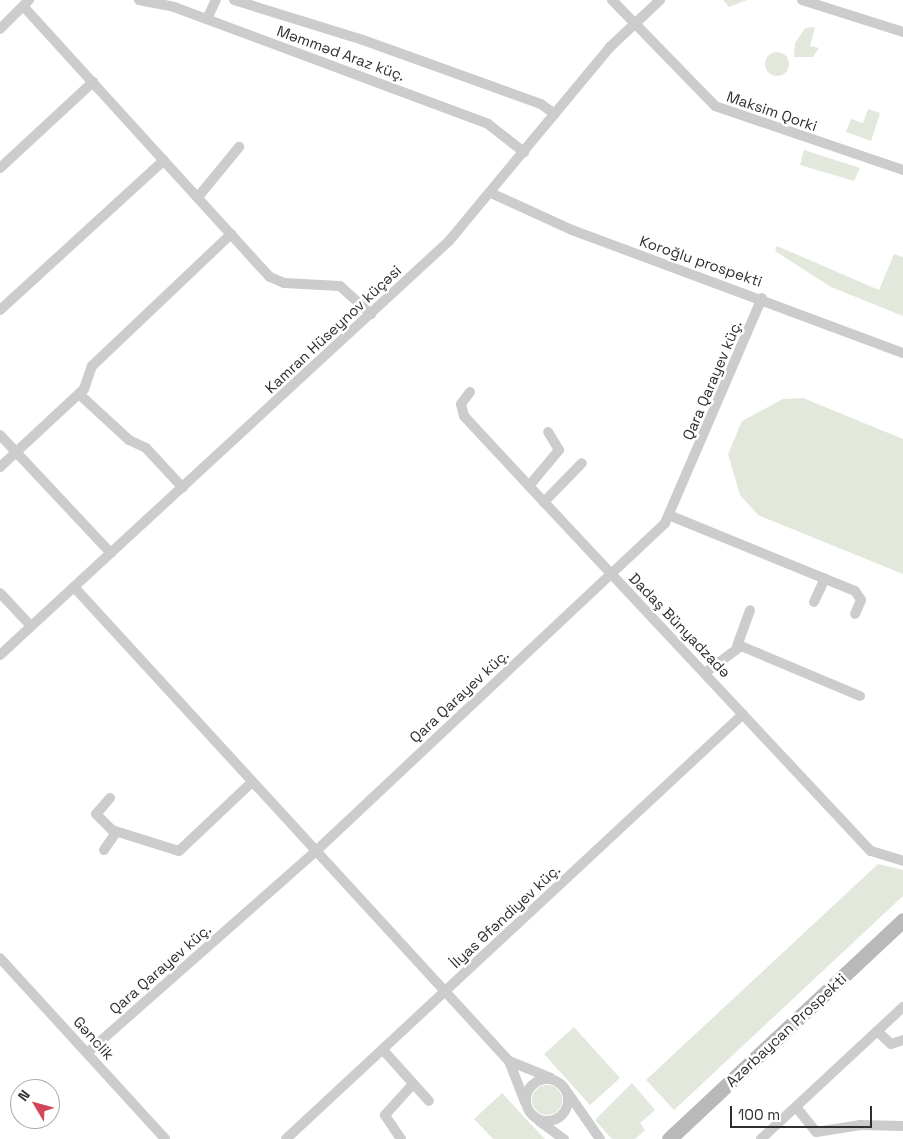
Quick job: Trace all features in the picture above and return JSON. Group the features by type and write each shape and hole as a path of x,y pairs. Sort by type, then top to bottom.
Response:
{"street":[{"name":"Məmməd Araz küç.","path":"139,0 207,19 488,124 524,152"},
{"path":"207,19 216,0"},
{"path":"234,0 363,40 541,104 555,114"},
{"name":"Maksim Qorki","path":"612,0 715,106 903,170"},
{"name":"Kamran Hüseynov küçəsi","path":"0,654 183,488 449,241 634,23 660,0"},
{"path":"802,0 903,32"},
{"path":"0,29 27,4 93,82 277,282 340,286 371,314"},
{"path":"0,168 93,82"},
{"path":"198,197 239,147"},
{"path":"0,310 164,160"},
{"name":"Koroğlu prospekti","path":"491,193 572,230 762,298 903,353"},
{"path":"0,467 79,394 92,366 231,234"},
{"name":"Qara Qarayev küç.","path":"87,1053 316,851 612,575 671,516 762,298"},
{"name":"Dadaş Bünyadzadə","path":"470,392 460,409 529,486 870,851 903,861"},
{"path":"79,394 129,440 146,448 183,488"},
{"path":"529,486 559,450 548,432"},
{"path":"0,435 112,553"},
{"path":"544,502 582,463"},
{"path":"671,516 825,578 860,596 855,614"},
{"path":"814,602 825,578"},
{"path":"74,588 509,1061 526,1105 534,1117 564,1139"},
{"path":"0,593 31,626"},
{"path":"705,673 737,646 750,610"},
{"path":"737,646 860,696"},
{"name":"İlyas Əfəndiyev küç.","path":"286,1139 384,1051 744,714"},
{"path":"110,798 96,814 116,832 179,851 252,782"},
{"path":"104,850 116,832"},
{"name":"Azərbaycan Prospekti","path":"669,1139 903,920"},
{"name":"Gənclik","path":"0,958 165,1139"},
{"path":"761,1139 903,1007"},
{"path":"877,1032 891,1044 903,1040"},
{"path":"384,1051 429,1101"},
{"path":"509,1061 560,1084 600,1139"},
{"path":"526,1105 533,1083 542,1079 560,1084 568,1101 562,1114 548,1121 534,1117"},
{"path":"401,1139 385,1115 413,1084"},
{"path":"796,1107 816,1132 860,1125 903,1126"}],"shaded area":[{"path":"723,0 747,0 729,7"},
{"path":"815,27 810,46 819,48 813,57 794,57 795,43 805,28"},
{"path":"777,52 786,55 789,64 786,73 777,76 768,73 765,64 768,55"},
{"path":"868,109 880,113 871,141 846,132 851,119 863,123"},
{"path":"804,150 860,168 854,181 800,165"},
{"path":"777,246 879,290 894,254 903,257 903,316 831,287 775,251"},
{"path":"803,398 903,439 903,574 758,515 740,495 728,454 742,421 783,399"},
{"path":"878,864 903,870 903,896 674,1110 646,1080"},
{"path":"574,1027 620,1078 590,1105 544,1054"},
{"path":"632,1083 655,1110 640,1123 645,1130 635,1139 612,1139 595,1120"},
{"path":"547,1085 558,1089 562,1100 558,1111 547,1115 536,1111 532,1100 536,1089"},
{"path":"502,1093 545,1139 493,1139 474,1119"}]}
